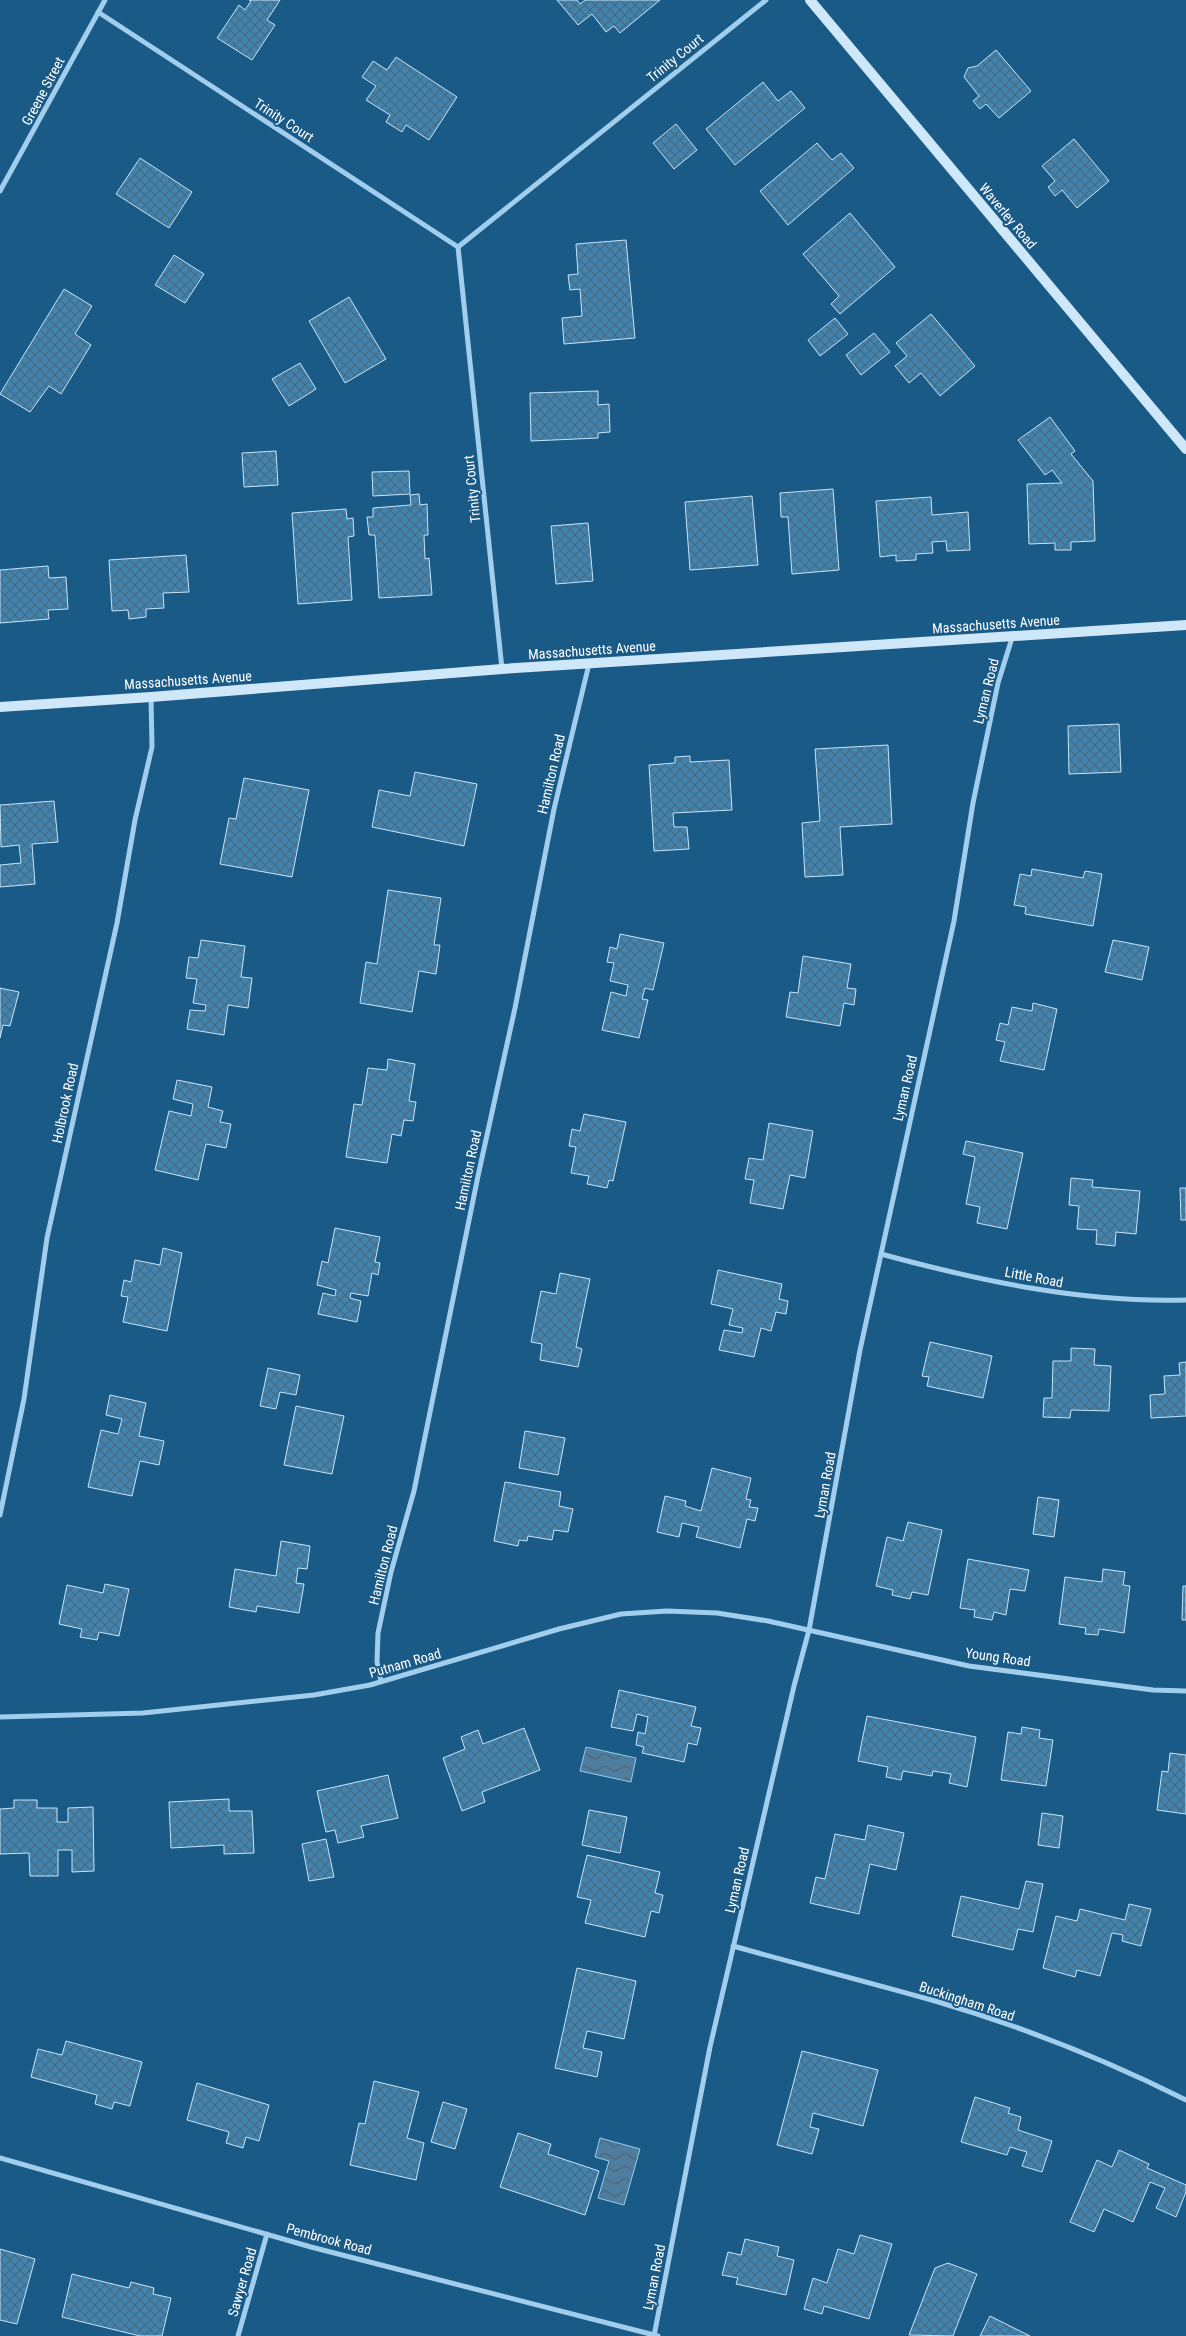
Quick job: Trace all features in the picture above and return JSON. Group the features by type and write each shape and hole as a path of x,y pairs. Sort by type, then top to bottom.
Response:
{"main road":[{"name":"Waverley Road","path":"810,0 1186,448"},
{"name":"Massachusetts Avenue","path":"0,707 502,669 786,650 1012,638 1186,625"}],"street":[{"name":"Greene Street","path":"0,192 105,0"},
{"name":"Trinity Court","path":"458,247 766,0"},
{"name":"Trinity Court","path":"98,12 458,247"},
{"name":"Trinity Court","path":"458,247 502,669"},
{"name":"Lyman Road","path":"655,2336 710,2047 794,1686 809,1630 860,1350 954,921 973,803 998,682 1012,638"},
{"name":"Hamilton Road","path":"381,1680 377,1662 378,1633 391,1572 414,1491 478,1176 516,1008 554,809 589,664"},
{"name":"Holbrook Road","path":"0,1515 24,1399 47,1238 117,923 135,820 152,747 151,697"},
{"name":"Little Road","path":"881,1254 980,1278 1068,1295 1186,1300"},
{"name":"Putnam Road","path":"0,1716 143,1713 314,1696 370,1685 381,1680 471,1657 559,1629 621,1614 666,1611 717,1613 809,1630"},
{"name":"Young Road","path":"809,1630 969,1666 1153,1690 1186,1691"},
{"name":"Buckingham Road","path":"733,1946 936,2002 1033,2034 1155,2084 1186,2100"},
{"name":"Pembrook Road","path":"0,2158 267,2234 655,2336"},
{"name":"Sawyer Road","path":"238,2336 267,2234"}],"water":[{"path":"586,1747 636,1758 631,1782 580,1771"},
{"path":"600,2138 640,2149 624,2205 598,2198 609,2161 595,2157"}],"building":[{"path":"249,0 280,0 267,20 275,25 252,60 217,38 239,5 245,10 251,1"},
{"path":"557,0 577,0 580,4 585,0 660,0 620,33 614,26 606,32 592,14 578,25"},
{"path":"996,50 1031,91 999,118 986,104 980,109 973,101 979,96 964,77 968,68 977,66"},
{"path":"396,57 457,97 429,140 406,125 402,132 386,122 390,115 366,100 376,86 362,77 373,61 387,70"},
{"path":"763,82 778,101 791,91 805,108 735,165 706,129"},
{"path":"676,124 697,150 674,169 653,143"},
{"path":"1074,139 1109,181 1077,208 1062,190 1055,196 1048,187 1055,181 1042,166"},
{"path":"817,143 832,160 841,153 854,168 788,225 760,191"},
{"path":"140,158 192,192 169,228 116,194"},
{"path":"850,213 895,267 840,314 831,304 839,296 803,254"},
{"path":"626,240 635,338 564,344 562,318 582,316 580,289 570,290 568,275 578,274 576,244"},
{"path":"174,255 204,274 185,303 155,285"},
{"path":"64,289 92,306 75,334 91,345 61,394 49,386 30,412 0,394"},
{"path":"349,297 386,359 345,383 309,321"},
{"path":"931,314 975,366 940,396 921,373 909,383 895,366 907,356 896,343"},
{"path":"835,318 848,334 820,356 808,340"},
{"path":"874,333 890,352 861,375 846,355"},
{"path":"300,363 316,389 289,406 272,379"},
{"path":"598,391 598,405 609,404 610,432 598,433 598,438 531,441 530,393"},
{"path":"1050,417 1075,451 1071,454 1093,481 1095,541 1071,542 1071,550 1055,550 1055,543 1029,544 1027,484 1062,483 1052,470 1045,475 1018,440"},
{"path":"276,451 278,485 244,487 242,453"},
{"path":"409,471 410,494 373,496 372,472"},
{"path":"833,489 839,570 792,574 788,517 781,517 780,493"},
{"path":"419,494 420,505 427,504 428,535 424,535 425,559 429,558 432,595 379,598 375,535 369,535 367,517 373,517 373,508 411,505 410,495"},
{"path":"752,496 758,565 690,570 685,502"},
{"path":"931,497 932,515 968,512 970,550 947,551 946,541 932,542 933,553 916,554 916,560 896,561 896,555 880,557 876,501"},
{"path":"346,509 347,519 353,518 354,536 348,537 352,600 298,604 292,513"},
{"path":"588,523 593,581 556,584 551,526"},
{"path":"186,555 189,592 163,593 164,608 146,609 146,617 129,619 128,610 112,611 109,560"},
{"path":"48,566 49,578 66,577 68,609 48,610 49,619 0,623 0,570"},
{"path":"1119,724 1121,772 1069,774 1068,726"},
{"path":"888,745 892,824 840,827 843,875 805,877 802,823 820,821 815,749"},
{"path":"690,756 690,762 729,760 732,810 673,813 674,827 687,827 689,849 654,851 649,765 675,763 675,757"},
{"path":"415,772 477,784 464,846 372,827 379,790 410,796"},
{"path":"244,778 309,790 292,877 220,864 229,818 236,819"},
{"path":"54,801 58,842 32,844 35,884 0,887 0,865 21,863 19,845 1,847 0,805"},
{"path":"1032,869 1083,878 1085,871 1102,874 1093,926 1025,914 1026,907 1014,905 1020,874 1031,876"},
{"path":"388,890 441,898 434,945 440,945 436,974 419,971 412,1012 360,1003 366,962 377,964"},
{"path":"620,934 664,943 653,990 645,988 642,999 648,1000 639,1038 602,1030 611,992 626,996 628,985 610,981 614,963 607,962 610,947 617,949"},
{"path":"201,940 245,946 241,977 252,978 248,1008 228,1005 224,1035 187,1029 190,1010 205,1011 206,1005 193,1003 197,979 186,978 189,957 198,958"},
{"path":"1113,940 1149,947 1142,980 1105,972"},
{"path":"803,956 851,964 847,988 856,989 854,1005 844,1003 840,1026 786,1017 790,992 798,993"},
{"path":"0,988 19,992 10,1026 3,1025 0,1038"},
{"path":"1033,1003 1057,1009 1044,1070 1000,1061 1005,1042 996,1040 1000,1023 1008,1025 1012,1007 1032,1011"},
{"path":"388,1059 415,1064 409,1101 416,1102 413,1121 404,1120 401,1136 392,1134 387,1163 346,1157 354,1104 362,1105 368,1068 387,1070"},
{"path":"177,1080 212,1087 208,1107 223,1111 220,1122 231,1124 226,1148 206,1144 198,1180 155,1170 169,1111 191,1116 193,1104 173,1099"},
{"path":"584,1114 626,1122 613,1181 609,1180 607,1188 587,1184 589,1176 571,1173 576,1147 569,1146 572,1129 580,1131"},
{"path":"769,1123 813,1131 805,1178 790,1175 783,1209 750,1203 754,1180 745,1179 749,1158 763,1160"},
{"path":"966,1141 1023,1153 1007,1229 977,1223 980,1207 966,1204 975,1157 963,1154"},
{"path":"1071,1178 1093,1180 1092,1187 1140,1191 1136,1234 1116,1232 1115,1246 1096,1244 1097,1230 1077,1229 1079,1206 1069,1205"},
{"path":"1180,1188 1186,1188 1186,1220 1181,1220"},
{"path":"335,1228 380,1237 375,1262 380,1263 378,1275 372,1273 368,1296 351,1293 350,1298 361,1301 357,1322 318,1314 323,1293 335,1296 336,1290 317,1285 322,1261 328,1263"},
{"path":"163,1248 182,1253 167,1331 123,1322 128,1297 121,1296 124,1280 131,1282 135,1260 160,1265"},
{"path":"718,1270 782,1284 779,1299 788,1301 786,1314 776,1312 771,1331 761,1328 754,1357 719,1350 724,1330 742,1333 743,1328 729,1325 733,1309 711,1304"},
{"path":"560,1273 590,1279 576,1347 582,1349 578,1367 540,1360 542,1344 531,1342 541,1291 556,1294"},
{"path":"930,1342 992,1356 983,1398 927,1386 929,1377 922,1376"},
{"path":"1071,1348 1095,1349 1094,1365 1111,1366 1109,1411 1071,1410 1070,1418 1043,1417 1044,1398 1052,1398 1053,1361 1071,1361"},
{"path":"1186,1362 1186,1416 1151,1418 1150,1395 1165,1394 1164,1376 1180,1375 1179,1363"},
{"path":"268,1368 300,1375 296,1395 280,1392 276,1409 260,1406"},
{"path":"110,1395 146,1403 139,1436 164,1441 159,1465 140,1461 132,1496 88,1487 101,1430 118,1434 122,1419 106,1415"},
{"path":"296,1406 344,1416 332,1474 284,1465"},
{"path":"525,1431 565,1438 558,1475 519,1468"},
{"path":"712,1468 751,1478 746,1499 751,1500 749,1507 758,1508 755,1521 747,1519 740,1548 696,1537 699,1527 682,1523 679,1537 657,1532 665,1496 686,1501 685,1506 701,1511"},
{"path":"505,1482 561,1492 559,1506 573,1509 568,1532 554,1530 552,1540 528,1536 527,1541 519,1540 518,1546 494,1541"},
{"path":"1038,1497 1059,1500 1054,1537 1033,1534"},
{"path":"908,1522 942,1530 928,1595 912,1592 910,1599 892,1595 893,1590 876,1586 887,1537 903,1541"},
{"path":"281,1541 310,1546 307,1569 298,1568 296,1583 304,1584 299,1613 257,1606 256,1612 229,1607 235,1569 276,1576"},
{"path":"968,1559 1029,1570 1025,1591 1010,1589 1006,1615 994,1612 992,1620 974,1617 975,1610 960,1608"},
{"path":"1103,1569 1125,1572 1123,1585 1130,1586 1124,1633 1099,1629 1098,1635 1085,1634 1086,1628 1059,1624 1065,1577 1102,1582"},
{"path":"105,1584 129,1589 119,1636 99,1632 97,1640 80,1637 82,1629 59,1624 67,1585 103,1593"},
{"path":"1183,1586 1186,1586 1186,1620 1182,1620"},
{"path":"619,1690 696,1707 691,1726 701,1728 697,1745 688,1743 684,1762 642,1753 644,1747 636,1745 638,1732 645,1734 648,1717 637,1714 633,1731 611,1727"},
{"path":"867,1716 976,1737 967,1787 949,1783 951,1774 933,1771 932,1776 903,1771 901,1780 886,1777 888,1767 858,1761"},
{"path":"1022,1727 1040,1730 1039,1738 1053,1740 1046,1786 1001,1780 1008,1732 1021,1734"},
{"path":"524,1728 540,1770 482,1792 485,1802 462,1811 443,1758 465,1749 461,1737 478,1730 483,1744"},
{"path":"1170,1753 1186,1755 1186,1814 1157,1810 1162,1771 1168,1772"},
{"path":"388,1775 398,1818 361,1826 364,1837 338,1843 335,1830 326,1832 317,1791"},
{"path":"229,1799 229,1811 252,1811 254,1853 224,1854 224,1845 171,1848 169,1802"},
{"path":"14,1800 37,1800 37,1808 57,1808 57,1822 68,1822 68,1808 93,1807 94,1871 72,1872 72,1850 58,1850 58,1876 30,1876 29,1853 0,1854 0,1809 14,1808"},
{"path":"589,1810 627,1817 620,1853 582,1845"},
{"path":"1042,1813 1063,1816 1059,1848 1038,1845"},
{"path":"868,1825 904,1833 896,1870 870,1864 859,1914 810,1903 816,1877 825,1879 835,1834 865,1840"},
{"path":"326,1839 334,1877 309,1881 302,1844"},
{"path":"587,1855 660,1872 655,1893 663,1895 659,1913 651,1911 645,1937 585,1923 591,1900 577,1897"},
{"path":"1026,1881 1043,1884 1033,1932 1018,1929 1013,1950 952,1936 961,1896 1019,1909"},
{"path":"1129,1904 1151,1909 1141,1946 1122,1941 1123,1935 1112,1933 1100,1976 1077,1970 1075,1977 1043,1968 1056,1916 1077,1921 1080,1909 1125,1920"},
{"path":"577,1968 636,1981 624,2039 587,2031 583,2048 602,2052 597,2077 555,2068"},
{"path":"66,2041 142,2062 130,2106 114,2102 112,2109 95,2104 97,2095 31,2077 38,2049 62,2055"},
{"path":"802,2051 878,2070 863,2126 813,2113 810,2127 819,2129 812,2154 777,2145"},
{"path":"374,2081 419,2092 407,2138 424,2143 416,2180 350,2165 359,2123 365,2124"},
{"path":"197,2083 269,2105 259,2141 246,2137 243,2148 226,2143 229,2132 187,2120"},
{"path":"975,2097 1010,2108 1008,2113 1021,2117 1018,2130 1052,2141 1042,2172 1022,2166 1027,2152 1010,2147 1007,2155 961,2142"},
{"path":"443,2102 467,2109 455,2149 431,2142"},
{"path":"518,2133 551,2144 548,2154 599,2171 585,2215 500,2187"},
{"path":"1119,2150 1149,2164 1147,2168 1186,2185 1186,2192 1176,2217 1156,2208 1165,2188 1150,2182 1133,2222 1104,2209 1094,2232 1070,2222 1097,2160 1112,2167"},
{"path":"860,2235 892,2244 869,2319 824,2306 822,2314 804,2309 813,2278 827,2283 838,2249 854,2254"},
{"path":"745,2239 779,2247 777,2256 794,2260 786,2295 736,2284 738,2278 722,2275 728,2252 741,2255"},
{"path":"0,2249 35,2259 17,2324 0,2320"},
{"path":"948,2263 977,2274 953,2336 909,2335 935,2268"},
{"path":"72,2274 129,2288 131,2282 154,2288 153,2294 171,2298 162,2336 140,2336 62,2317"},
{"path":"990,2316 1030,2336 980,2336"}]}
